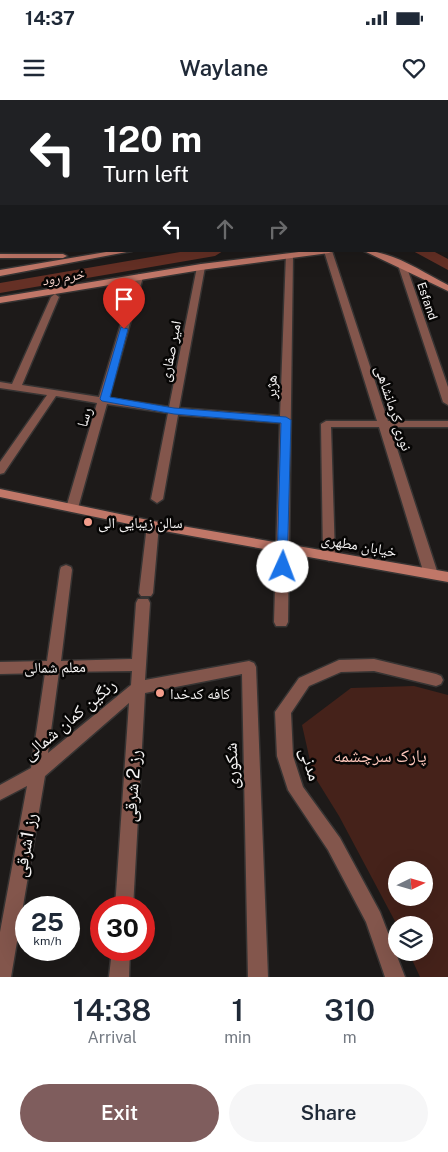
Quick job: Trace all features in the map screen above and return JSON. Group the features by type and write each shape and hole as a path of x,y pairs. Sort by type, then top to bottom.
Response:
{"main road":[{"path":"0,273 123,252"},
{"path":"0,300 201,267 320,252"},
{"path":"370,252 448,288"},
{"path":"0,256 108,255"},
{"path":"0,306 88,291 105,282"},
{"name":"خیابان مطهری","path":"0,493 153,525 448,577"}],"street":[{"name":"نوری کرمانشاهی","path":"328,252 431,574"},
{"name":"هژبر","path":"281,622 289,256"},
{"name":"Esfand","path":"402,266 448,402"},
{"name":"امیر صفاری","path":"157,499 201,267"},
{"name":"رسا","path":"72,508 139,277"},
{"path":"16,387 55,297"},
{"path":"0,385 105,399 174,411 286,420"},
{"path":"0,470 54,392"},
{"path":"329,556 326,424 448,424"},
{"name":"رز 2 شرقی","path":"125,896 137,688 153,525"},
{"name":"رز 1شرقی","path":"1,977 38,772 66,570"},
{"name":"معلم شمالی","path":"0,668 52,670 139,665"},
{"name":"مدنی","path":"395,977 374,918 334,844 296,790 285,756 283,712 304,682 338,666 374,665 436,680"},
{"name":"شکوری","path":"137,688 249,667 258,977"},
{"name":"رنگین کمان شمالی","path":"0,794 38,772 137,688"},
{"path":"119,977 120,961"}],"green space":[{"name":"پارک سرچشمه","path":"414,686 448,695 448,977 420,977 413,961 433,961 433,916 392,916 339,816 313,774 302,725 351,688"}],"waterway":[{"name":"خرم رود","path":"0,288 209,252"},
{"name":"خرم رود","path":"423,252 448,265"}],"place":[{"name":"سالن زیبایی الی","path":"88,522"},
{"name":"کافه کدخدا","path":"160,693"}],"route":[{"path":"124,329 105,399 174,411 286,420 283,567"}]}
